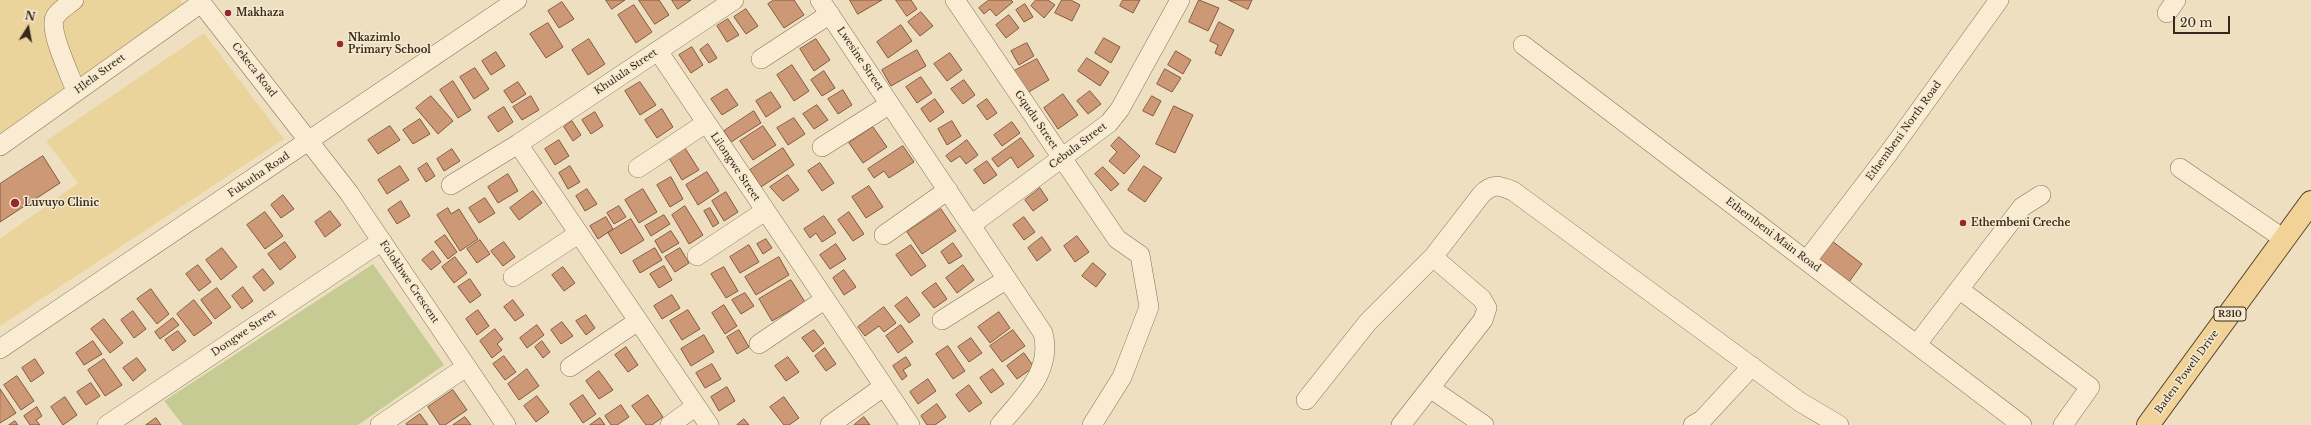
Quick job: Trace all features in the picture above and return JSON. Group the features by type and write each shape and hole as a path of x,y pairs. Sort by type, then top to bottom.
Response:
{"main road":[{"name":"Baden Powell Drive","path":"2148,425 2311,202"}],"street":[{"path":"74,0 56,15 54,25 55,36 76,91"},
{"name":"Fukutha Road","path":"0,350 517,0"},
{"name":"Khulula Street","path":"451,185 518,144 734,0"},
{"name":"Gqudu Street","path":"956,0 1117,239 1140,255 1149,307 1122,377 1092,425"},
{"name":"Cebula Street","path":"971,225 1095,135 1120,109 1180,0"},
{"name":"Ethembeni North Road","path":"1807,260 1888,154 1999,0"},
{"name":"Hlela Street","path":"0,146 200,1"},
{"name":"Cekeca Road","path":"200,1 310,141"},
{"name":"Lwesine Street","path":"761,59 825,7 1043,334 1046,350 1045,363 1039,376 1000,425"},
{"name":"Ethembeni Main Road","path":"1523,45 1917,344 2015,423"},
{"name":"Lilongwe Street","path":"658,51 824,300 910,425"},
{"path":"822,147 890,104"},
{"name":"Lilongwe Street","path":"638,168 706,123"},
{"name":"Folokhwe Crescent","path":"310,141 382,241 506,425"},
{"path":"518,144 709,425"},
{"path":"2180,168 2284,239"},
{"path":"1306,400 1368,322 1433,257 1488,188 1495,185 1513,191 1800,402 1838,425"},
{"path":"884,235 948,190"},
{"path":"1917,344 1960,290 2022,207 2041,195"},
{"name":"Lilongwe Street","path":"698,256 765,211"},
{"path":"513,278 578,234"},
{"name":"Dongwe Street","path":"109,424 382,241"},
{"path":"1401,425 1483,320 1487,308 1482,299 1433,257"},
{"path":"942,320 1007,279"},
{"path":"1960,290 2090,388 2063,425"},
{"path":"758,344 824,300"},
{"path":"570,367 638,321"},
{"path":"1693,425 1702,420 1752,366"},
{"path":"380,425 466,367"},
{"path":"830,425 883,387"},
{"path":"1430,388 1484,425"},
{"path":"670,425 696,406"}],"green space":[{"path":"373,264 444,365 358,425 183,425 164,401"}],"sand":[{"path":"0,0 180,0 191,14 0,147"},
{"path":"204,33 284,139 0,326 0,239 78,183 46,141"}],"building":[{"path":"606,0 625,0 612,9"},
{"path":"639,0 659,0 669,15 655,24"},
{"path":"672,0 691,0 678,9"},
{"path":"774,0 794,0 804,15 784,28 768,4"},
{"path":"850,0 882,0 858,14"},
{"path":"896,0 911,0 917,9 907,16"},
{"path":"989,0 1011,0 1013,2 996,16 990,9 984,14 979,8"},
{"path":"1036,0 1048,0 1055,5 1044,18 1031,6"},
{"path":"1062,0 1071,0 1080,5 1072,21 1055,13"},
{"path":"1123,0 1140,0 1133,13 1120,6"},
{"path":"1199,0 1219,8 1208,31 1189,22"},
{"path":"1229,0 1252,0 1248,9"},
{"path":"562,2 574,19 559,28 548,11"},
{"path":"1025,4 1033,17 1024,22 1016,10"},
{"path":"634,5 652,32 636,43 618,15"},
{"path":"746,9 758,26 746,34 734,17"},
{"path":"921,12 933,26 920,36 908,22"},
{"path":"1009,15 1019,28 1006,38 996,25"},
{"path":"728,19 739,35 727,42 717,26"},
{"path":"1219,22 1234,30 1221,56 1215,53 1218,45 1210,41"},
{"path":"548,23 563,47 546,58 530,34"},
{"path":"901,25 912,41 888,58 877,42"},
{"path":"1104,38 1120,47 1111,63 1095,53"},
{"path":"589,39 605,64 588,75 572,50"},
{"path":"816,39 830,60 814,71 800,49"},
{"path":"1027,43 1034,56 1019,65 1011,51"},
{"path":"708,44 717,58 709,63 700,50"},
{"path":"692,47 703,65 691,73 679,55"},
{"path":"917,50 926,66 891,86 882,70"},
{"path":"1176,51 1191,60 1183,74 1168,65"},
{"path":"496,52 505,66 491,75 482,61"},
{"path":"950,53 962,70 947,81 934,64"},
{"path":"1087,58 1109,72 1100,86 1078,71"},
{"path":"1037,59 1049,80 1027,93 1014,71"},
{"path":"792,65 809,91 794,101 777,75"},
{"path":"475,68 489,89 474,99 460,77"},
{"path":"1165,69 1181,78 1172,92 1157,84"},
{"path":"824,71 835,88 822,96 811,80"},
{"path":"921,77 932,93 917,103 906,87"},
{"path":"964,80 975,95 963,104 951,89"},
{"path":"453,81 471,110 458,118 440,90"},
{"path":"518,82 526,94 512,103 504,91"},
{"path":"640,82 656,105 640,115 625,91"},
{"path":"727,89 738,105 722,115 711,99"},
{"path":"843,90 852,105 838,114 828,99"},
{"path":"1090,91 1101,104 1088,114 1077,101"},
{"path":"771,92 781,107 766,117 756,101"},
{"path":"1063,94 1078,115 1058,129 1044,108"},
{"path":"431,96 453,121 438,134 416,108"},
{"path":"531,96 539,110 522,120 513,107"},
{"path":"1152,96 1161,101 1153,116 1143,111"},
{"path":"935,99 944,112 930,122 921,109"},
{"path":"987,99 997,113 987,120 977,106"},
{"path":"817,105 828,120 814,129 803,114"},
{"path":"1174,106 1193,115 1175,153 1156,144"},
{"path":"504,107 513,122 498,132 488,117"},
{"path":"662,109 673,127 657,138 645,120"},
{"path":"754,111 761,123 731,142 724,131"},
{"path":"595,112 603,126 591,134 582,120"},
{"path":"794,118 805,134 788,145 777,128"},
{"path":"420,119 430,134 413,144 403,130"},
{"path":"572,121 581,135 573,141 564,127"},
{"path":"952,121 961,136 947,145 938,129"},
{"path":"1012,122 1020,133 1002,146 994,135"},
{"path":"390,126 400,140 378,154 368,140"},
{"path":"763,126 776,145 753,160 740,141"},
{"path":"873,127 887,147 863,163 849,143"},
{"path":"1119,137 1140,156 1124,174 1109,161 1117,152 1111,146"},
{"path":"1021,138 1034,156 1018,168 1011,157 998,167 992,159"},
{"path":"559,140 569,156 555,165 545,149"},
{"path":"967,140 978,155 966,164 960,156 951,162 946,156"},
{"path":"903,146 914,162 889,178 884,171 874,178 868,169"},
{"path":"685,148 699,170 682,180 669,158"},
{"path":"783,148 794,165 761,187 750,170"},
{"path":"452,149 460,161 444,171 437,159"},
{"name":"Luvuyo Clinic","path":"43,156 60,183 0,222 0,184"},
{"path":"987,161 997,175 984,184 974,170"},
{"path":"427,163 435,176 426,182 418,169"},
{"path":"820,163 834,183 822,191 808,171"},
{"path":"400,166 409,180 387,194 378,180"},
{"path":"570,166 580,182 568,189 559,173"},
{"path":"1144,166 1162,178 1145,202 1128,190"},
{"path":"1103,167 1119,184 1111,191 1095,174"},
{"path":"707,172 719,191 698,205 686,185"},
{"path":"508,174 518,191 498,203 488,187"},
{"path":"788,175 799,190 783,201 770,187"},
{"path":"671,177 683,199 670,207 657,185"},
{"path":"869,186 883,207 866,218 852,197"},
{"path":"1040,188 1048,200 1033,211 1025,200"},
{"path":"587,189 597,204 585,211 576,196"},
{"path":"643,189 657,212 639,223 625,200"},
{"path":"533,191 542,203 519,220 510,208"},
{"path":"726,192 738,212 724,221 712,201"},
{"path":"283,195 294,209 281,218 271,205"},
{"path":"485,198 495,213 479,223 469,208"},
{"path":"401,201 410,216 397,224 388,210"},
{"path":"619,206 626,217 614,224 607,213"},
{"path":"685,206 703,235 689,244 672,215"},
{"path":"448,208 451,214 459,209 478,239 460,251 437,215"},
{"path":"710,208 719,223 713,227 704,211"},
{"path":"941,209 956,231 922,254 907,232"},
{"path":"330,211 341,225 325,237 315,222"},
{"path":"265,212 283,236 265,249 247,225"},
{"path":"849,212 864,234 853,241 838,220"},
{"path":"664,215 670,224 651,236 645,226"},
{"path":"824,216 836,233 822,242 816,233 810,238 804,229"},
{"path":"606,217 613,229 598,239 590,226"},
{"path":"1024,217 1035,232 1024,240 1013,225"},
{"path":"631,219 644,240 621,254 608,233"},
{"path":"671,231 679,243 662,253 655,241"},
{"path":"445,235 457,252 448,259 435,242"},
{"path":"1077,236 1089,252 1075,262 1064,246"},
{"path":"1042,237 1051,250 1037,261 1028,248"},
{"path":"766,239 772,248 763,254 757,244"},
{"path":"480,240 490,254 477,263 467,249"},
{"path":"1832,241 1862,264 1849,282 1818,259"},
{"path":"285,242 296,257 280,270 268,254"},
{"path":"504,242 515,257 503,266 491,251"},
{"path":"953,243 962,256 949,264 941,252"},
{"path":"836,244 846,259 830,269 820,255"},
{"path":"749,245 759,262 740,273 730,257"},
{"path":"911,245 926,266 911,276 896,255"},
{"path":"222,248 237,267 221,280 206,260"},
{"path":"655,248 662,260 640,273 633,261"},
{"path":"680,248 689,263 675,272 665,257"},
{"path":"433,251 441,262 431,270 422,260"},
{"path":"455,257 467,273 454,283 442,267"},
{"path":"779,257 789,275 756,295 745,277"},
{"path":"1093,263 1106,274 1096,287 1082,276"},
{"path":"198,265 211,282 199,291 186,274"},
{"path":"963,265 974,280 957,293 946,278"},
{"path":"664,266 672,280 659,288 650,274"},
{"path":"563,267 575,283 564,291 552,275"},
{"path":"724,267 738,291 726,298 711,274"},
{"path":"263,269 274,283 264,291 253,277"},
{"path":"844,270 856,287 844,295 833,278"},
{"path":"470,279 481,295 470,303 458,287"},
{"path":"791,280 805,302 772,321 759,299"},
{"path":"936,283 947,299 934,308 922,293"},
{"path":"243,287 253,301 242,309 232,296"},
{"path":"217,288 231,307 215,319 201,300"},
{"path":"151,289 169,314 157,324 137,299"},
{"path":"745,293 754,306 741,314 732,300"},
{"path":"672,295 680,308 662,319 654,306"},
{"path":"907,297 920,315 909,323 895,306"},
{"path":"194,300 212,323 194,336 177,314"},
{"path":"513,300 524,315 515,321 504,307"},
{"path":"724,305 737,326 725,334 712,313"},
{"path":"884,307 896,323 884,332 879,326 865,336 858,327"},
{"path":"478,310 489,326 477,335 466,319"},
{"path":"688,310 700,329 682,340 670,321"},
{"path":"133,311 146,329 134,338 121,320"},
{"path":"999,312 1010,328 990,343 978,327"},
{"path":"586,315 595,328 586,335 576,321"},
{"path":"173,318 179,325 160,339 155,332"},
{"path":"104,319 123,343 110,353 91,329"},
{"path":"562,322 573,336 561,344 551,330"},
{"path":"537,325 544,335 527,348 520,338"},
{"path":"901,325 913,342 898,353 886,336"},
{"path":"495,329 503,339 497,344 502,350 492,358 480,341"},
{"path":"739,330 749,347 737,354 727,337"},
{"path":"814,330 824,343 813,352 802,338"},
{"path":"1013,330 1025,346 1002,362 990,346"},
{"path":"178,331 186,341 173,351 165,340"},
{"path":"704,335 714,352 691,366 681,349"},
{"path":"971,338 982,353 969,362 958,347"},
{"path":"93,341 102,354 84,365 76,353"},
{"path":"542,341 550,352 543,358 535,347"},
{"path":"948,346 965,371 953,379 936,354"},
{"path":"626,347 638,365 628,372 615,355"},
{"path":"825,348 836,364 826,371 815,356"},
{"path":"1024,353 1034,367 1017,379 1007,366"},
{"path":"504,356 516,372 505,380 493,364"},
{"path":"788,357 799,372 786,381 775,366"},
{"path":"906,357 911,365 903,370 907,376 902,380 893,366"},
{"path":"137,358 146,370 133,381 123,368"},
{"path":"35,359 44,373 31,382 22,368"},
{"path":"104,359 122,385 105,396 88,370"},
{"path":"712,364 721,379 705,388 696,373"},
{"path":"527,369 539,386 519,400 508,384"},
{"path":"993,369 1004,384 991,393 980,378"},
{"path":"599,371 613,390 599,399 586,381"},
{"path":"17,376 34,401 21,410 4,385"},
{"path":"928,379 936,391 918,404 910,392"},
{"path":"91,383 100,396 86,405 77,392"},
{"path":"969,385 982,403 969,412 956,395"},
{"path":"727,387 735,401 719,411 711,397"},
{"path":"0,389 16,413 0,423"},
{"path":"453,390 467,410 445,425 440,425 428,407"},
{"path":"583,395 596,414 583,423 570,404"},
{"path":"648,395 663,417 652,425 646,425 632,406"},
{"path":"537,396 549,412 536,422 524,406"},
{"path":"65,397 77,415 63,425 51,407"},
{"path":"784,397 799,418 789,425 784,425 770,407"},
{"path":"937,404 946,417 935,425 927,425 921,416"},
{"path":"621,405 629,417 617,425 611,425 605,416"},
{"path":"37,407 42,416 36,420 40,425 30,425 24,416"},
{"path":"420,414 428,425 406,424"},
{"path":"465,417 471,425 453,425"},
{"path":"864,417 870,425 854,425"},
{"path":"156,418 161,425 146,425"},
{"path":"600,418 605,425 590,425"},
{"path":"744,419 749,425 737,425"},
{"path":"15,421 18,425 9,425"}],"place":[{"name":"Makhaza","path":"228,13"},
{"name":"Nkazimlo Primary School","path":"340,44"},
{"name":"Luvuyo Clinic","path":"15,203"},
{"name":"Ethembeni Creche","path":"1963,223"}]}
